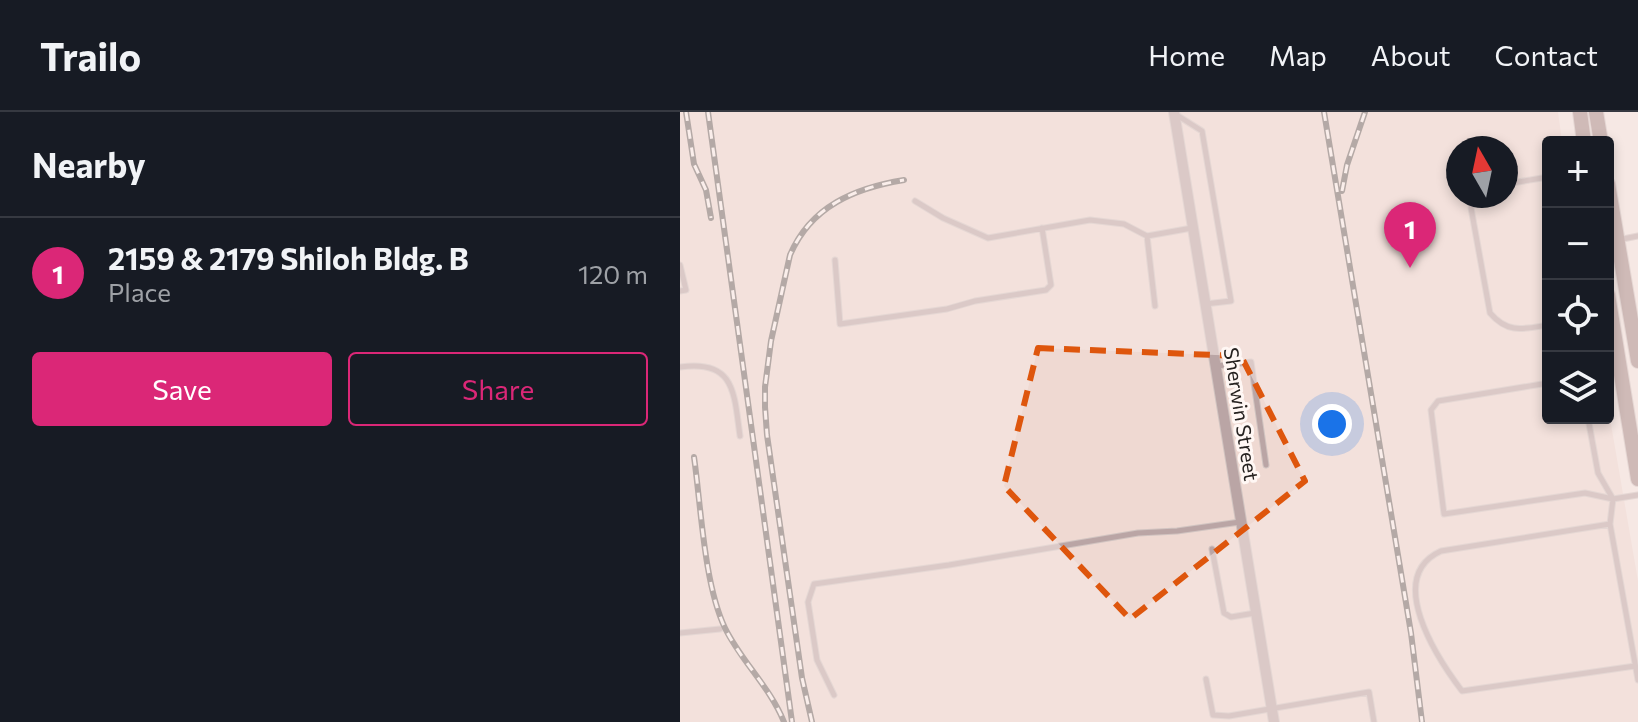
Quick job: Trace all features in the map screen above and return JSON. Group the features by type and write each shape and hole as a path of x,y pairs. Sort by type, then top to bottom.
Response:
{"main road":[{"path":"1580,112 1583,136"},
{"path":"1596,112 1600,136"},
{"path":"1612,208 1638,362"},
{"path":"1614,368 1638,479"}],"street":[{"name":"Sherwin Street","path":"1174,113 1274,722"},
{"path":"1614,368 1638,362"}],"lane":[{"path":"1174,113 1202,131 1231,301 1205,304"},
{"path":"1518,182 1542,178"},
{"path":"915,201 943,218 988,238 1090,220 1124,224 1147,236 1193,228"},
{"path":"1471,208 1490,313 1500,325 1520,330 1542,326"},
{"path":"835,260 840,324 947,309 975,301 1046,290 1051,285 1042,228"},
{"path":"1147,236 1155,306"},
{"path":"1617,241 1638,236"},
{"path":"680,265 686,290 680,291"},
{"path":"1216,366 1251,362 1266,465"},
{"path":"680,367 699,364 717,369 733,387 740,436"},
{"path":"1542,384 1434,404 1431,410 1444,514 1585,493 1613,499 1638,495"},
{"path":"1589,424 1598,473 1613,499 1610,524 1636,654 1638,680"},
{"path":"834,695 817,660 808,602 814,584 964,563 1138,533 1241,522"},
{"path":"1610,524 1441,551 1421,564 1416,578 1417,605 1431,641 1462,691 1635,666"},
{"path":"1212,549 1224,613 1231,617 1256,613"},
{"path":"680,633 720,629"},
{"path":"1206,679 1213,715 1229,716 1369,692 1374,722"}],"highlighted area":[{"path":"1038,348 1241,356 1305,481 1130,619 1004,486"}],"shaded area":[{"path":"680,112 1558,112 1561,136 1542,136 1542,424 1611,424 1638,581 1638,722 680,722"}],"railway":[{"path":"686,112 694,164 706,190 711,218"},
{"path":"708,112 792,722"},
{"path":"1324,112 1411,633 1422,722"},
{"path":"1342,191 1347,165 1365,112"},
{"path":"812,722 802,678 767,435 765,387 771,341 790,255 810,224 822,212 852,194 904,180"},
{"path":"694,457 704,544 718,610 732,640 771,697 784,722"}],"place":[{"name":"2159 & 2179 Shiloh Bldg. B","path":"1410,268"}]}
